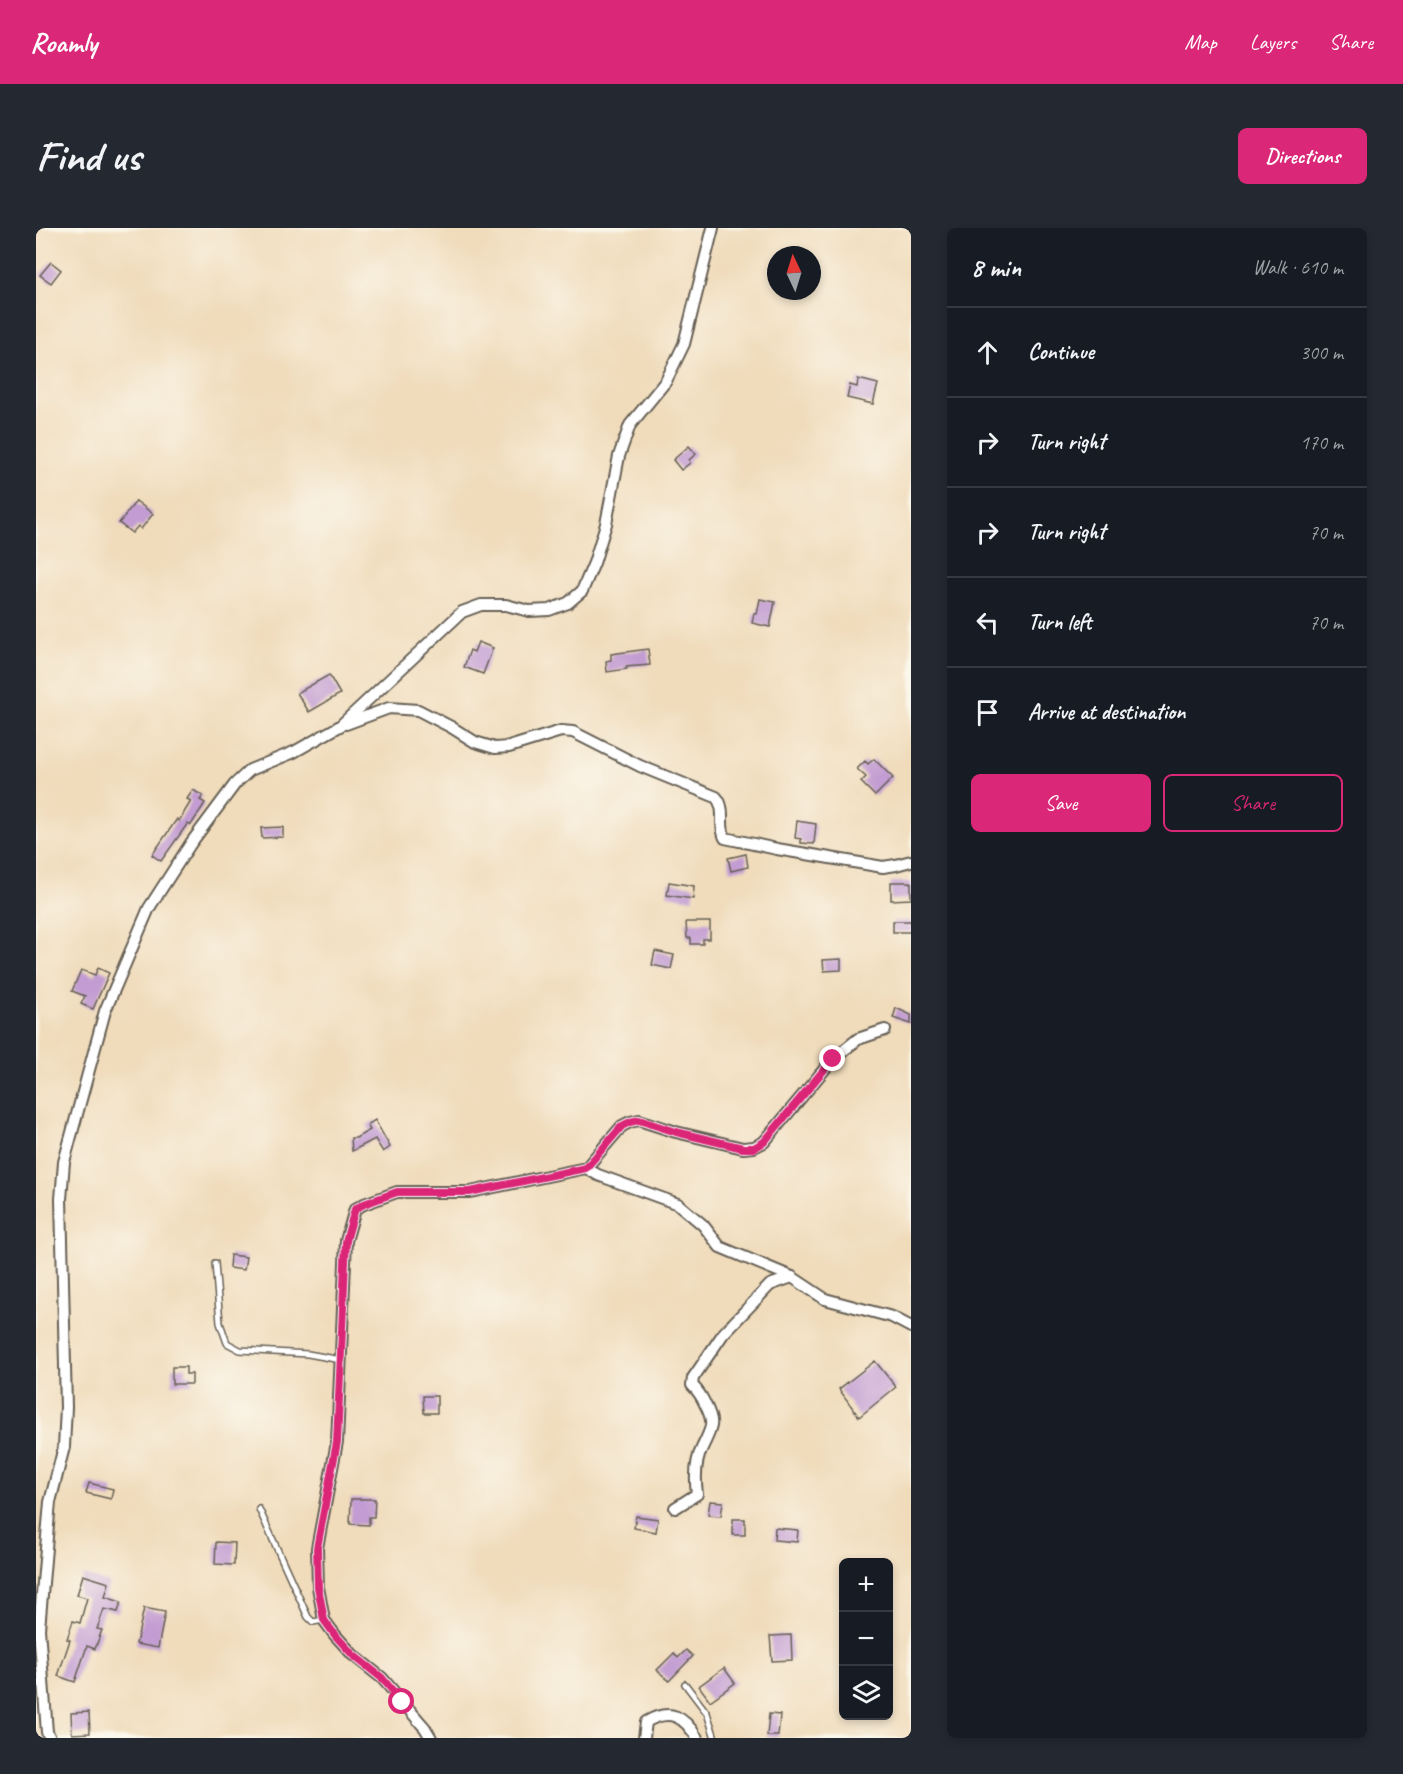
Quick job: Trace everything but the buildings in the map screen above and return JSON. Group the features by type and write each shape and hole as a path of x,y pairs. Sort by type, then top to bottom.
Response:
{"street":[{"path":"340,726 462,612 481,605 506,605 529,612 549,610 568,603 582,591 594,563 606,524 620,456 630,425 666,381 684,344 713,228"},
{"path":"50,1738 47,1732 39,1629 50,1502 64,1447 66,1395 61,1199 64,1162 105,1011 148,908 191,843 235,784 250,770 294,752 340,726 389,708 402,708 418,710 475,742 495,748 509,747 561,731 573,732 640,766 716,797 722,806 722,830 725,838 883,867 911,861"},
{"path":"431,1738 382,1678 353,1655 324,1620 318,1587 317,1548 337,1442 346,1241 355,1209 397,1192 470,1192 586,1168 622,1126 639,1120 676,1132 743,1148 754,1148 764,1142 833,1059 858,1039 885,1030"},
{"path":"586,1168 598,1175 678,1204 703,1225 720,1247 792,1277 825,1299 892,1317 911,1327"},
{"path":"675,1508 697,1494 695,1478 697,1465 701,1448 708,1437 712,1418 699,1392 692,1385 693,1378 723,1334 770,1285 792,1277"},
{"path":"644,1738 646,1722 659,1714 677,1716 691,1728 697,1738"}],"lane":[{"path":"215,1263 219,1315 227,1343 240,1350 308,1354 341,1359"},
{"path":"260,1509 308,1617 313,1622 324,1620"},
{"path":"685,1684 707,1713 715,1738"}],"route":[{"path":"402,1702 382,1678 353,1655 324,1620 318,1587 317,1548 337,1442 346,1241 355,1209 397,1192 470,1192 552,1177 586,1168 622,1126 639,1120 676,1132 743,1148 754,1148 764,1142 833,1059"}]}
